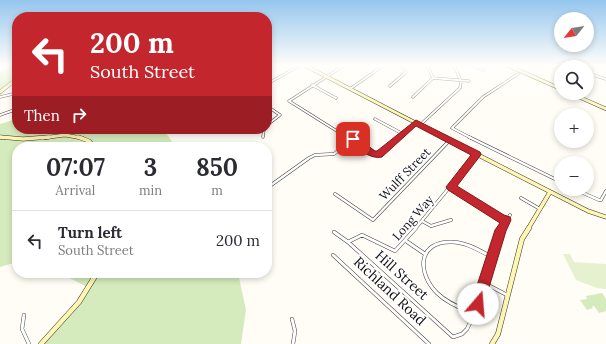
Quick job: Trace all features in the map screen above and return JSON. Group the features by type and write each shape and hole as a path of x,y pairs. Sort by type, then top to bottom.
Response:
{"street":[{"path":"318,81 289,101 376,154 382,153 416,123"},
{"path":"335,81 550,192 588,211 606,218"},
{"path":"350,89 361,81"},
{"path":"390,86 396,81"},
{"path":"413,97 432,81"},
{"path":"420,125 460,88 461,81"},
{"path":"507,81 483,97 452,128 554,179"},
{"path":"543,81 554,86"},
{"path":"0,92 12,83"},
{"path":"312,85 336,98"},
{"path":"0,97 12,94"},
{"path":"586,100 606,109"},
{"path":"272,109 280,115 272,121"},
{"path":"0,114 12,110"},
{"path":"375,119 403,134"},
{"path":"0,137 26,139 67,135 85,138 89,142"},
{"path":"272,184 309,158 315,155 334,154 353,139"},
{"name":"Wulff Street","path":"335,194 372,220 450,140"},
{"name":"Long Way","path":"348,242 362,235 395,251 406,241 477,154"},
{"path":"451,187 501,219 506,220"},
{"path":"589,196 601,200 606,191"},
{"path":"492,344 498,334 522,239 550,192"},
{"path":"521,198 540,209"},
{"path":"492,257 469,246 454,242 441,244 427,251 425,254 424,259 426,274 434,290 456,306 474,314 501,230 510,215"},
{"path":"422,221 431,226 451,220"},
{"name":"Hill Street","path":"334,232 348,242 453,337 462,334 467,329 474,314"},
{"path":"406,241 425,254"},
{"name":"Richland Road","path":"334,255 429,344"},
{"path":"41,344 74,309 94,278"},
{"path":"484,282 507,295"},
{"path":"24,315 22,329 29,344"},
{"path":"292,318 295,332 293,344"}],"green space":[{"path":"0,81 12,81 12,84 0,96"},
{"path":"12,120 12,134 166,134 172,142 12,142 12,263 0,267 0,124"},
{"path":"563,254 570,254 574,262 606,264 606,289 597,288 576,280"},
{"path":"70,278 239,278 246,310 241,344 41,344 89,288"},
{"path":"602,293 606,299 606,311 599,313 594,306 592,306 593,308 587,310 580,300 587,299 586,296"}],"route":[{"path":"353,139 372,154 379,154 416,123 477,154 451,187 501,219 506,220 501,230 478,304"}]}
